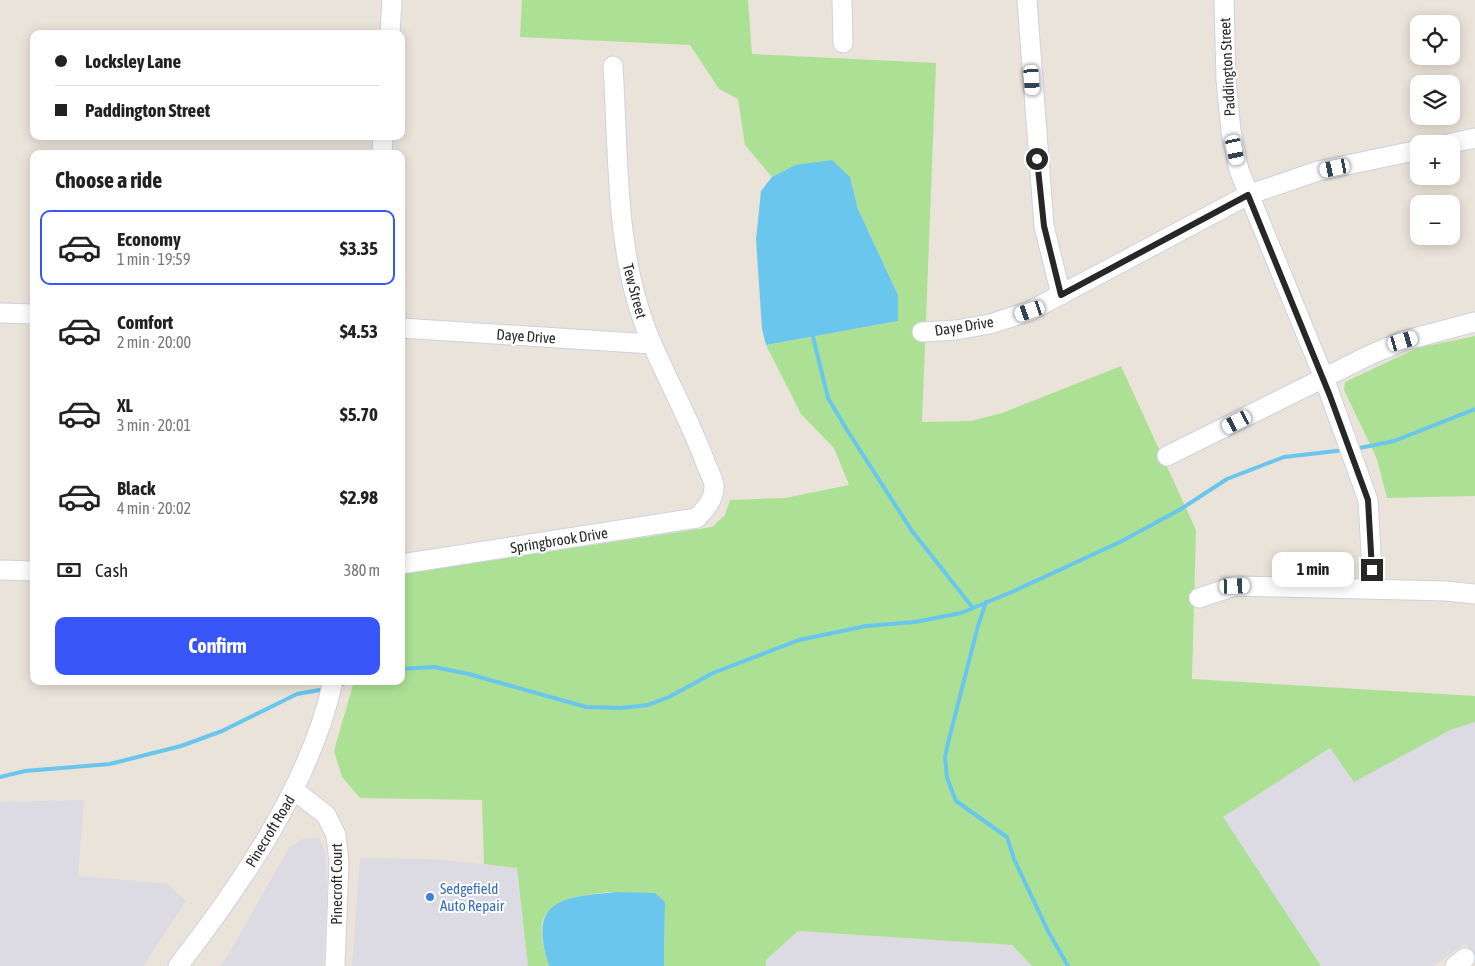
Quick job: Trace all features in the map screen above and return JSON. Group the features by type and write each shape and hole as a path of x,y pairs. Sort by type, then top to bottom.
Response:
{"street":[{"path":"390,30 392,0"},
{"path":"842,0 843,43"},
{"path":"1027,0 1043,217 1061,295"},
{"name":"Paddington Street","path":"1224,0 1226,80 1231,131 1239,170 1324,378 1368,500 1373,588"},
{"name":"Tew Street","path":"613,66 621,214 627,268 637,306 652,344 702,453 714,485 711,503"},
{"path":"1460,141 1475,138"},
{"name":"Daye Drive","path":"922,332 956,330 990,324 1030,311 1248,195 1318,171 1410,152"},
{"path":"0,313 30,314"},
{"path":"1167,456 1403,341 1475,322"},
{"name":"Daye Drive","path":"405,328 652,344"},
{"name":"Springbrook Drive","path":"405,563 697,518 711,503"},
{"path":"0,570 30,571"},
{"path":"1200,598 1235,586 1373,588 1475,594"},
{"name":"Pinecroft Road","path":"178,966 253,860 294,790 307,761 332,685"},
{"name":"Pinecroft Court","path":"294,790 326,815 336,835 339,862 335,966"}],"shaded area":[{"path":"1475,722 1475,957 1466,943 1433,966 1321,966 1222,817 1331,748 1450,730"},
{"path":"84,800 78,876 168,884 186,901 143,966 0,966 0,802"},
{"path":"319,838 325,852 327,893 323,966 219,966 228,955 289,848 303,839"},
{"path":"360,858 432,859 517,868 528,966 352,966"},
{"path":"798,931 1012,945 1032,966 766,966 766,960"}],"green space":[{"path":"522,0 748,0 752,54 936,63 922,422 971,421 1002,413 1121,366 1196,530 1192,679 1475,696 1475,722 1450,730 1354,782 1330,748 1223,817 1321,966 1032,966 1012,945 798,931 766,960 766,966 664,966 665,902 635,894 616,892 583,896 564,901 554,907 547,913 543,921 542,931 542,941 549,966 528,966 517,868 484,864 482,800 360,798 342,777 334,751 353,685 405,685 405,573 712,527 725,515 730,500 785,498 849,485 834,448 801,414 766,345 898,321 898,295 858,209 850,177 795,165 772,177 745,145 738,99 719,89 690,45 520,37"},
{"path":"1475,336 1475,496 1387,498 1377,459 1344,390 1345,382 1417,348"}],"water":[{"path":"832,160 850,177 858,209 898,295 898,321 766,345 762,329 756,239 761,191 772,177 795,165"},
{"path":"617,892 655,893 665,902 664,966 549,966 543,944 543,927 546,914 554,906 566,900 580,896"}],"waterway":[{"path":"814,332 813,337 828,398 912,531 973,608"},
{"path":"1355,449 1394,441 1475,409"},
{"path":"405,669 434,667 469,674 586,707 621,708 648,705 669,697 713,673 799,640 866,626 915,622 961,613 1014,591 1120,542 1181,509 1227,479 1284,457 1345,450"},
{"path":"986,602 948,743 945,757 947,778 956,801 1007,837 1014,859 1048,931 1068,966"},
{"path":"0,777 25,771 110,764 181,746 222,731 297,694 325,689"}],"place":[{"name":"Sedgefield Auto Repair","path":"430,897"}],"route":[{"path":"1037,159 1044,226 1061,295 1248,195 1330,396 1368,500 1372,570"}]}
